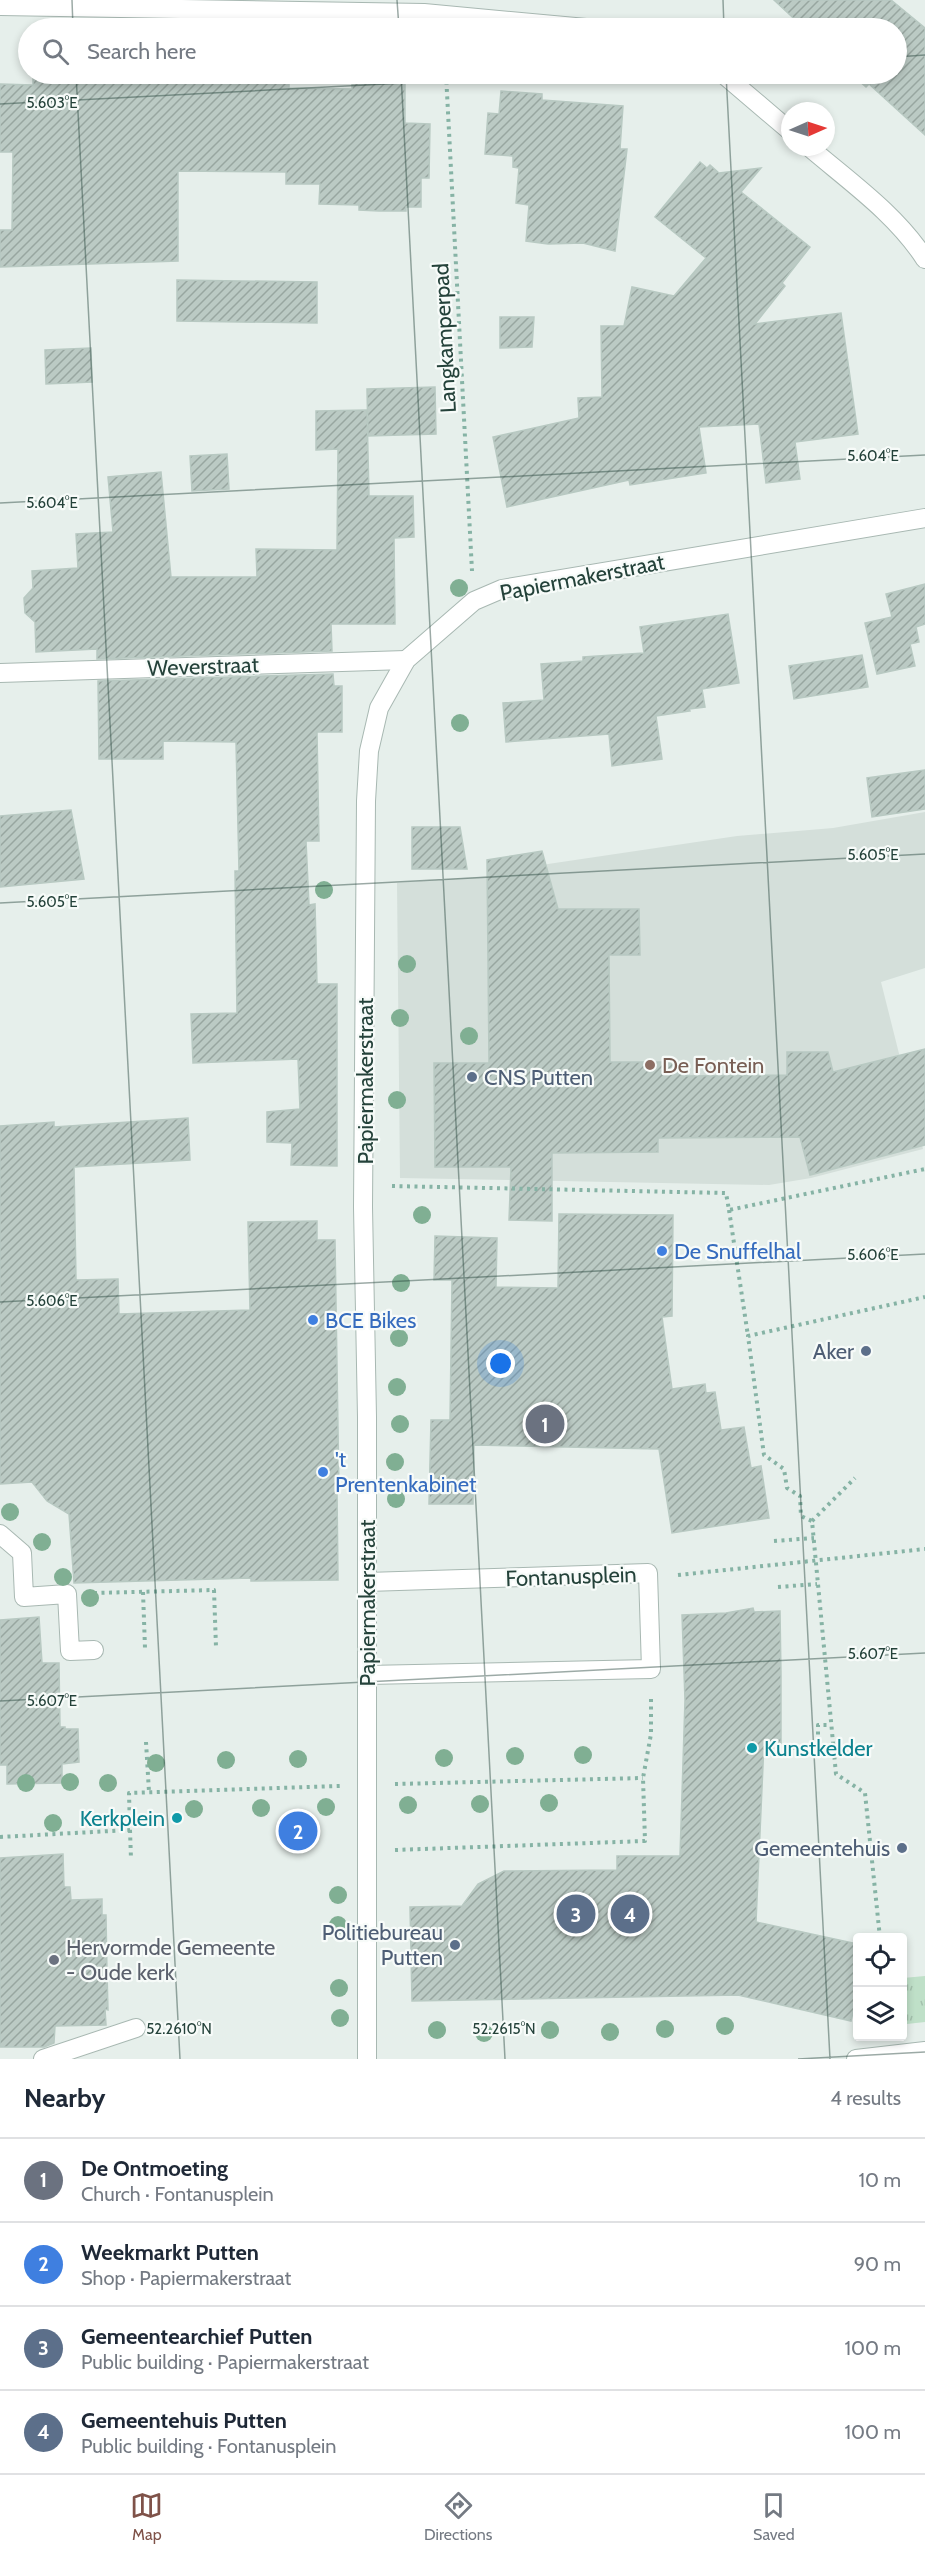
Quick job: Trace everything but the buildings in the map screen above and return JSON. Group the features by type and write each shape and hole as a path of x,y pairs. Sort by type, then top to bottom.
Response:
{"street":[{"path":"0,6 97,4 423,6 512,18"},
{"path":"735,84 781,122"},
{"path":"820,156 889,214 925,260"},
{"name":"Papiermakerstraat","path":"368,2059 364,1186 366,801 369,751 379,708 406,660 474,601 511,587 925,518"},
{"name":"Weverstraat","path":"0,673 406,660"},
{"path":"0,1534 22,1553 24,1597 67,1594 70,1651 94,1650"},
{"name":"Fontanusplein","path":"367,1582 648,1573 651,1669"},
{"path":"367,1675 651,1669"},
{"path":"43,2059 136,2028"},
{"path":"856,2059 925,2051"}],"path":[{"name":"Langkamperpad","path":"448,84 474,601"},
{"path":"729,1210 925,1169"},
{"path":"364,1186 726,1193 764,1455 784,1469 787,1488 800,1496 801,1516 812,1521"},
{"path":"748,1336 925,1297"},
{"path":"812,1521 855,1478"},
{"path":"812,1521 836,1774 865,1793 879,1933"},
{"path":"774,1541 814,1538"},
{"path":"648,1580 925,1549"},
{"path":"778,1587 817,1584"},
{"path":"67,1594 214,1590 216,1647"},
{"path":"143,1592 145,1648"},
{"path":"367,1850 645,1841 643,1778 651,1734 651,1669"},
{"path":"763,1748 818,1747 818,1725 831,1725"},
{"path":"146,1742 149,1792"},
{"path":"131,1860 129,1792 643,1778"},
{"path":"0,1837 130,1830"}],"shaded area":[{"name":"De Fontein","path":"925,812 925,968 881,982 923,1149 811,1178 769,1185 400,1178 397,883 513,874 548,864 737,836 833,828"}],"green space":[{"path":"925,1976 925,2022 907,2024 907,1978"}],"place":[{"name":"De Fontein","path":"650,1065"},
{"name":"CNS Putten","path":"472,1077"},
{"name":"De Snuffelhal","path":"662,1251"},
{"name":"BCE Bikes","path":"313,1320"},
{"name":"Aker","path":"866,1351"},
{"name":"De Ontmoeting","path":"545,1424"},
{"name":"'t Prentenkabinet","path":"323,1472"},
{"name":"Kunstkelder","path":"752,1748"},
{"name":"Kerkplein","path":"177,1818"},
{"name":"Weekmarkt Putten","path":"298,1831"},
{"name":"Gemeentehuis","path":"902,1848"},
{"name":"Gemeentearchief Putten","path":"576,1914"},
{"name":"Gemeentehuis Putten","path":"630,1914"},
{"name":"Politiebureau Putten","path":"455,1945"},
{"name":"Hervormde Gemeente - Oude kerk","path":"54,1960"}]}
